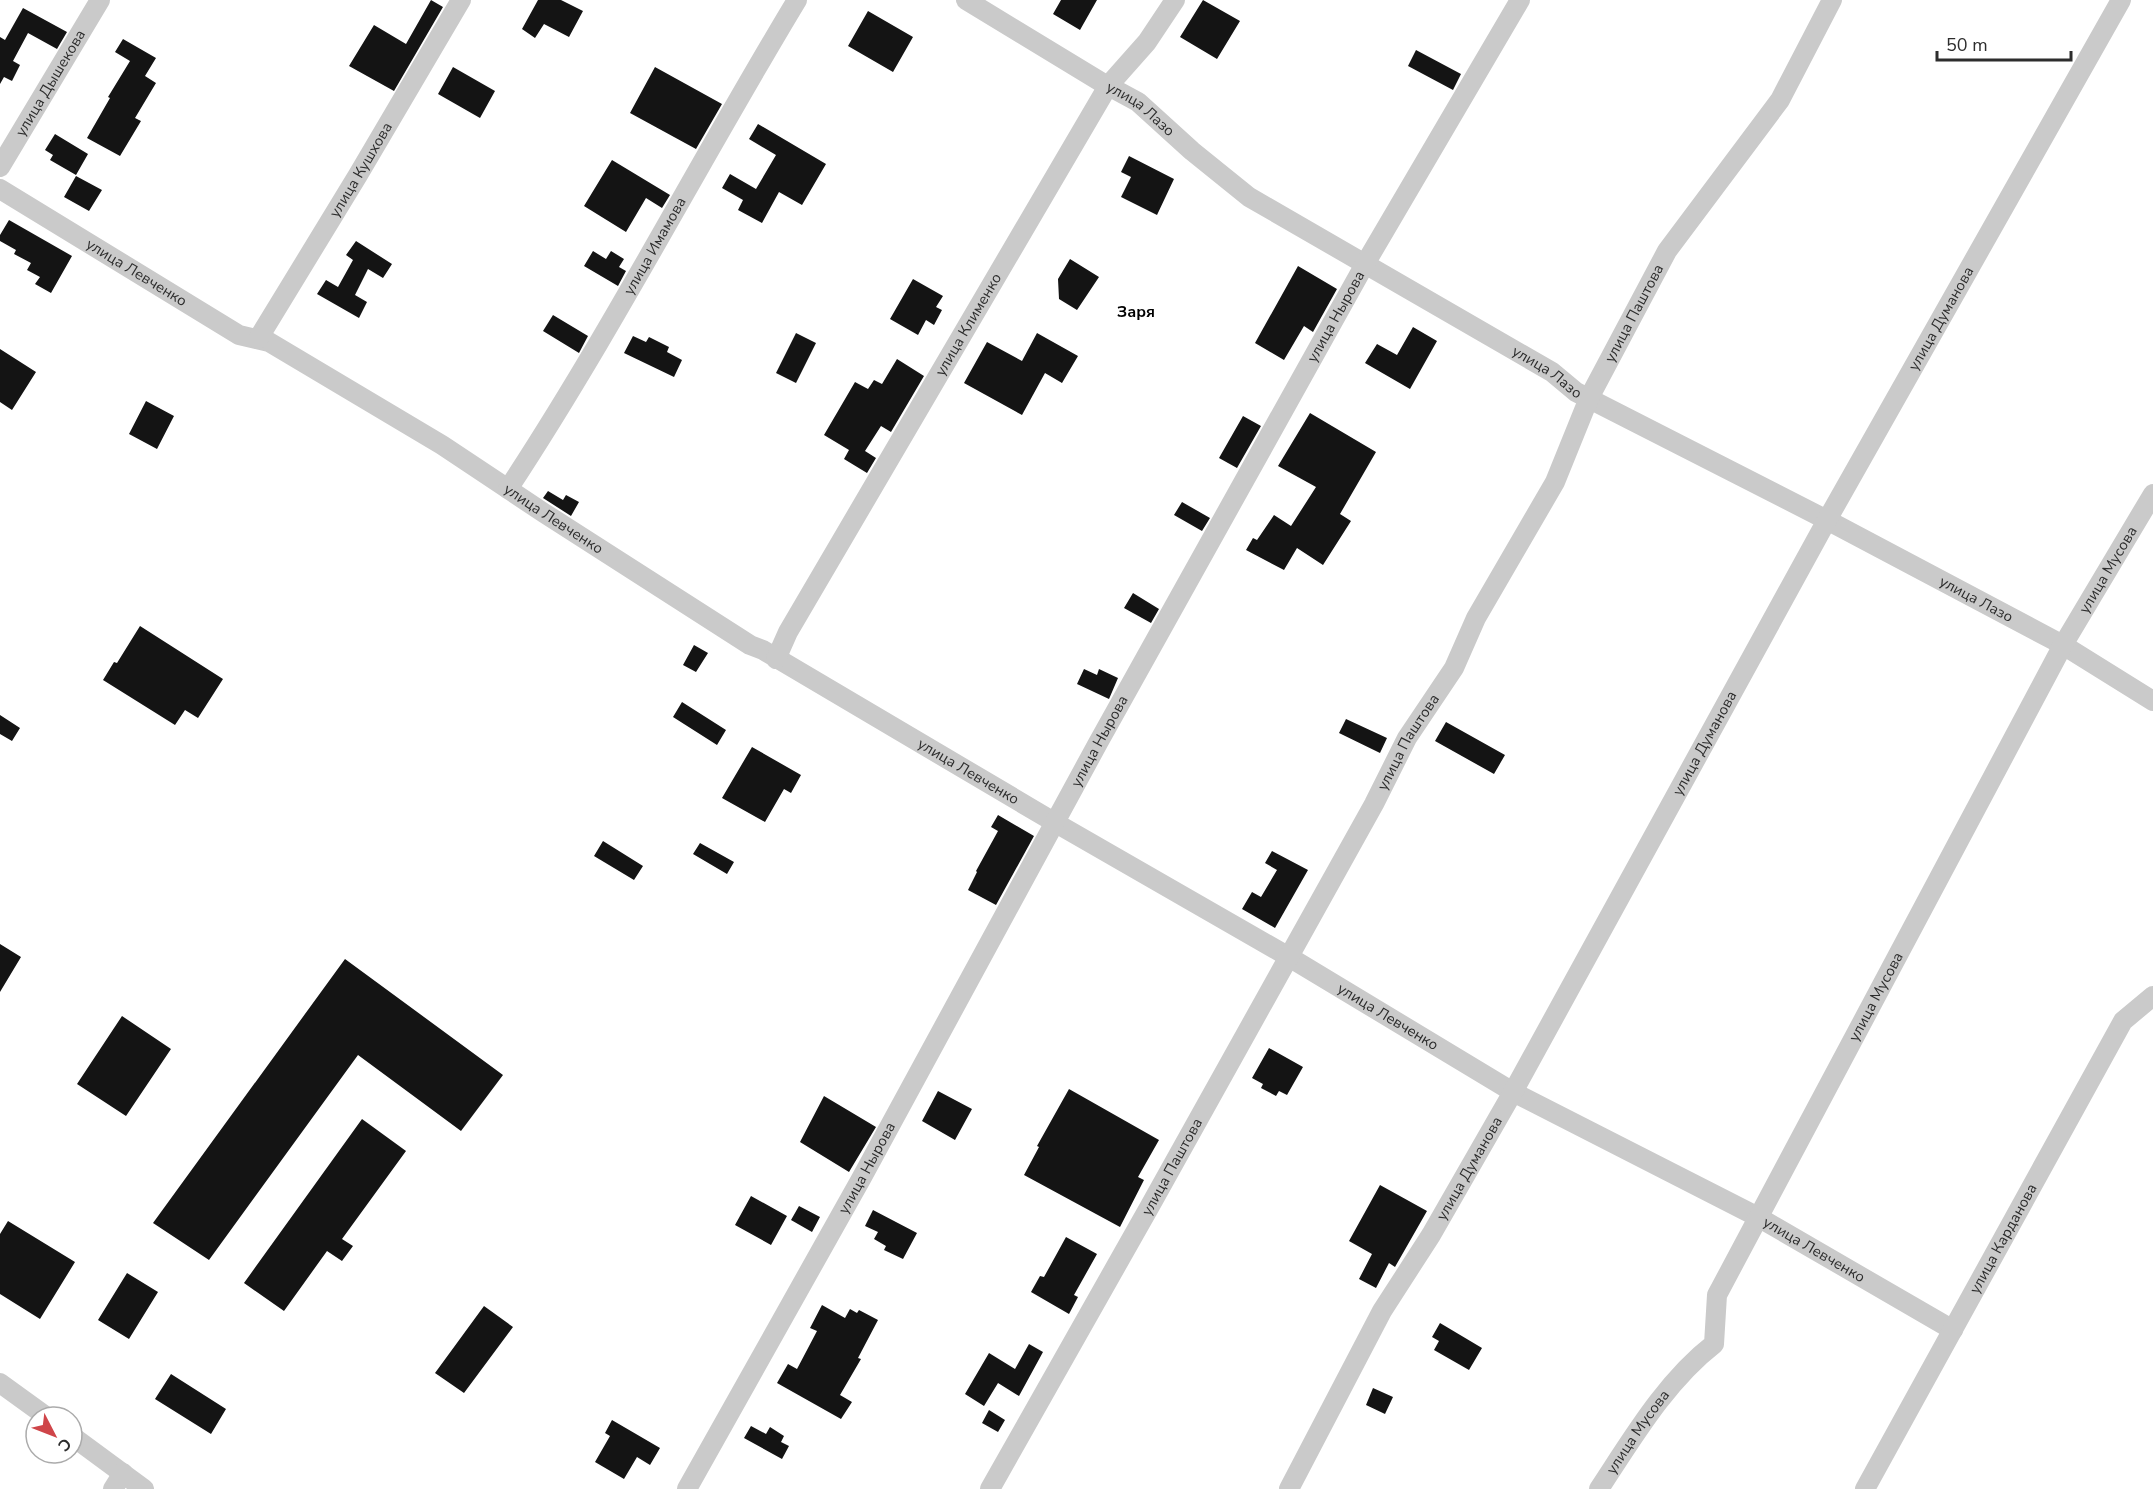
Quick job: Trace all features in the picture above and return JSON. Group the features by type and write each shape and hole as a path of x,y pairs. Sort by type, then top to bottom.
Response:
{"street":[{"name":"улица Дышекова","path":"0,167 100,0"},
{"name":"улица Кушхова","path":"258,339 461,0"},
{"name":"улица Имамова","path":"508,489 560,410 754,70 797,0"},
{"name":"улица Лазо","path":"966,0 1138,102 1192,151 1249,197 1552,372 1576,392 1827,519 2063,645 2153,701"},
{"name":"улица Клименко","path":"776,659 788,632 1108,86 1147,42 1175,0"},
{"name":"улица Нырова","path":"687,1489 861,1179 1054,822 1365,264 1520,0"},
{"name":"улица Паштова","path":"990,1489 1374,804 1407,738 1454,668 1476,618 1555,482 1588,399 1667,251 1780,100 1832,0"},
{"name":"улица Думанова","path":"1289,1489 1382,1311 1431,1234 1512,1092 1827,519 2121,0"},
{"name":"улица Левченко","path":"0,189 239,335 269,342 442,445 750,645 763,650 1054,822 1289,957 1512,1092 1758,1217 1953,1330"},
{"name":"улица Мусова","path":"1599,1489 1667,1391 1714,1344 1717,1295 2063,645 2153,494"},
{"name":"улица Карданова","path":"1865,1489 2123,1021 2153,996"},
{"path":"0,1383 30,1405"},
{"path":"84,1448 118,1481 144,1489"}],"building":[{"path":"431,0 443,7 394,91 349,66 374,25 406,44"},
{"path":"538,0 561,0 583,11 569,37 544,24 535,38 522,29"},
{"path":"1061,0 1097,0 1080,30 1053,14"},
{"path":"1203,0 1240,21 1217,59 1180,37"},
{"path":"23,8 67,32 57,49 28,33 13,61 20,65 12,81 4,77 0,84 0,37 5,40"},
{"path":"868,11 913,37 893,72 848,46"},
{"path":"123,39 156,58 145,76 156,83 135,118 141,121 120,156 87,138 130,61 115,52"},
{"path":"1416,50 1461,74 1453,90 1408,66"},
{"path":"453,67 495,91 480,118 438,94"},
{"path":"655,67 722,104 696,149 630,113"},
{"path":"758,124 826,164 802,205 779,192 762,223 738,210 743,200 722,188 730,174 756,189 776,155 749,139"},
{"path":"55,134 88,154 76,175 50,160 53,155 45,150"},
{"path":"1129,156 1174,179 1157,215 1121,197 1131,177 1121,172"},
{"path":"612,160 670,195 662,208 646,198 626,232 584,206"},
{"path":"76,176 102,190 89,211 64,197"},
{"path":"9,220 72,256 51,293 35,284 40,277 27,270 31,263 14,254 16,250 0,241 0,235"},
{"path":"356,241 392,264 383,278 368,269 355,295 367,302 359,318 317,294 326,280 338,287 353,260 346,255"},
{"path":"593,251 606,259 611,251 624,259 619,267 626,271 618,286 584,266"},
{"path":"1070,259 1099,277 1077,310 1059,299 1058,279"},
{"path":"1298,266 1337,289 1313,332 1304,326 1284,360 1255,343"},
{"path":"913,279 943,296 936,307 942,310 934,325 926,320 918,335 890,319"},
{"path":"553,315 588,336 579,353 543,331"},
{"path":"1413,327 1437,341 1410,389 1365,363 1377,344 1397,355"},
{"path":"796,333 816,343 796,383 776,373"},
{"path":"1037,333 1078,356 1062,383 1045,373 1022,415 964,383 987,342 1022,361"},
{"path":"633,336 646,342 649,337 669,347 667,352 682,360 674,377 624,353"},
{"path":"0,349 36,372 12,410 0,402"},
{"path":"897,359 924,376 891,432 881,426 865,451 876,458 867,473 844,459 849,450 824,435 855,382 868,389 874,380 882,384"},
{"path":"146,401 174,416 157,449 129,434"},
{"path":"1310,413 1376,452 1340,514 1351,521 1323,565 1297,548 1284,570 1246,550 1253,538 1257,540 1274,515 1291,526 1316,487 1278,466"},
{"path":"1243,416 1261,426 1237,468 1219,458"},
{"path":"548,491 563,500 566,495 579,502 571,516 543,498"},
{"path":"1182,502 1210,518 1202,531 1174,515"},
{"path":"1133,593 1159,609 1151,623 1124,608"},
{"path":"140,626 223,679 198,718 185,710 175,725 103,680 114,662 117,663"},
{"path":"694,645 708,653 696,672 683,665"},
{"path":"1084,669 1097,675 1099,669 1118,678 1109,699 1077,684"},
{"path":"682,702 726,730 717,745 673,717"},
{"path":"0,715 20,728 12,741 0,734"},
{"path":"1346,719 1387,738 1380,753 1339,733"},
{"path":"1446,722 1505,755 1494,774 1435,741"},
{"path":"752,747 801,775 791,793 784,789 765,822 722,798"},
{"path":"998,815 1034,836 996,905 968,890 998,831 991,827"},
{"path":"603,841 643,866 634,880 594,856"},
{"path":"700,843 734,862 727,874 693,854"},
{"path":"1272,851 1308,870 1275,928 1242,909 1252,892 1261,897 1277,870 1265,863"},
{"path":"0,944 21,957 0,992"},
{"path":"345,959 503,1075 461,1131 358,1055 209,1260 153,1223"},
{"path":"122,1016 171,1049 126,1116 77,1084"},
{"path":"1269,1048 1303,1067 1287,1095 1279,1091 1276,1096 1261,1088 1263,1084 1252,1078"},
{"path":"1069,1089 1159,1140 1138,1177 1144,1180 1120,1227 1024,1175 1039,1147 1037,1146"},
{"path":"938,1091 972,1109 955,1140 922,1121"},
{"path":"824,1096 876,1127 849,1172 800,1142"},
{"path":"362,1119 406,1151 342,1239 353,1246 342,1261 327,1251 284,1311 244,1283"},
{"path":"1380,1185 1427,1211 1395,1267 1389,1263 1376,1288 1359,1279 1372,1254 1349,1241"},
{"path":"751,1196 787,1216 771,1245 735,1225"},
{"path":"799,1206 820,1217 812,1232 791,1220"},
{"path":"873,1210 917,1233 903,1259 884,1250 886,1246 874,1239 878,1232 865,1226"},
{"path":"8,1221 75,1262 40,1319 0,1294 0,1234"},
{"path":"1066,1237 1097,1254 1074,1295 1078,1297 1069,1314 1031,1292 1040,1276 1044,1277"},
{"path":"127,1273 158,1292 129,1339 98,1320"},
{"path":"822,1305 845,1318 850,1309 857,1313 859,1310 878,1320 858,1358 861,1359 840,1395 852,1402 841,1419 777,1383 788,1364 797,1369 817,1331 810,1328"},
{"path":"484,1306 513,1327 464,1393 435,1373"},
{"path":"1440,1323 1482,1348 1469,1370 1434,1350 1439,1341 1432,1337"},
{"path":"1029,1344 1043,1352 1019,1396 998,1383 984,1406 965,1394 989,1353 1015,1369"},
{"path":"171,1374 226,1409 211,1434 155,1399"},
{"path":"1373,1388 1393,1397 1385,1414 1366,1405"},
{"path":"989,1410 1005,1420 998,1432 982,1423"},
{"path":"612,1420 660,1448 650,1465 637,1457 624,1479 595,1462 610,1436 605,1433"},
{"path":"751,1426 766,1434 770,1427 784,1436 781,1442 789,1446 782,1459 744,1438"}],"district":[{"name":"Заря","path":"1136,311"}]}
